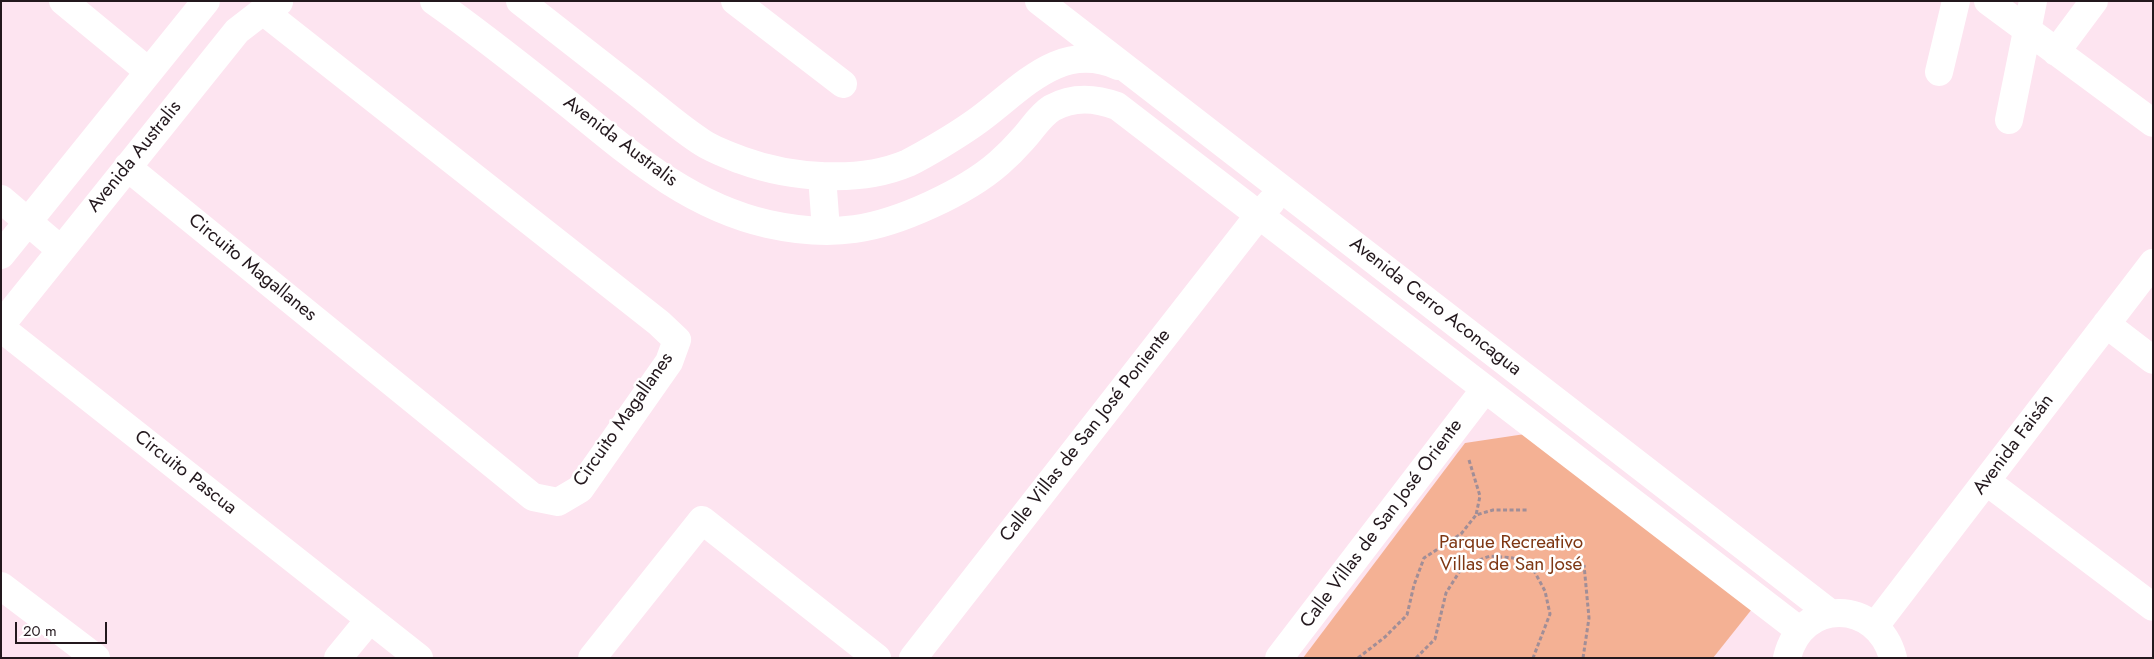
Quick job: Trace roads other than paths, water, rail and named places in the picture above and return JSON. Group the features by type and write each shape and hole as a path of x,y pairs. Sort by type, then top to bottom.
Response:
{"street":[{"path":"62,1 148,72"},
{"path":"1,255 206,1"},
{"name":"Avenida Australis","path":"434,1 486,37 661,176 711,206 758,221 805,230 856,229 917,212 978,179 1010,152 1039,119 1052,108 1074,100 1096,99 1117,106"},
{"path":"520,1 700,142 742,160 773,169 822,176 863,176 908,163 973,124 1030,78 1051,66 1064,62 1096,58 1116,65 1135,76"},
{"path":"735,1 842,84"},
{"path":"1939,72 1956,1"},
{"path":"1988,1 2153,123"},
{"path":"2009,120 2033,1"},
{"path":"2056,52 2094,1"},
{"path":"1045,5 1064,62 1074,100"},
{"name":"Avenida Cerro Aconcagua","path":"1045,5 1830,613"},
{"name":"Avenida Australis","path":"1,327 237,31 272,6"},
{"name":"Circuito Magallanes","path":"127,167 533,497 558,502 580,489 669,362 677,340 660,323 272,6"},
{"name":"Avenida Cerro Aconcagua","path":"1117,106 1484,390 1799,630"},
{"path":"822,176 826,230"},
{"name":"Calle Villas de San José Poniente","path":"914,658 1258,215 1282,190"},
{"path":"1,199 61,250"},
{"path":"1353,288 1376,262"},
{"name":"Avenida Faisán","path":"1875,626 2153,263"},
{"path":"2106,324 2153,360"},
{"name":"Circuito Pascua","path":"1,327 419,658"},
{"name":"Calle Villas de San José Oriente","path":"1279,658 1484,390"},
{"path":"1534,427 1557,402"},
{"path":"1986,481 2153,607"},
{"path":"592,658 702,520 877,658"},
{"path":"1732,579 1754,554"},
{"path":"1,586 96,658"},
{"path":"1787,658 1790,646 1799,630 1813,619 1830,613 1848,613 1866,619 1875,626 1890,645 1893,658"},
{"path":"338,658 370,619"}],"park label":[{"name":"Parque Recreativo Villas de San José","path":"1511,554"}]}
